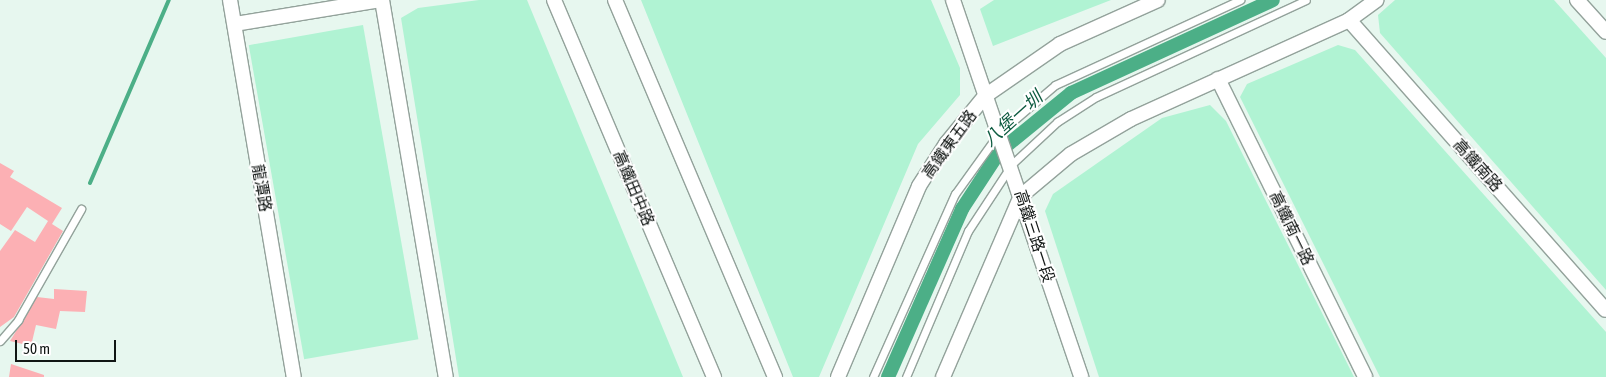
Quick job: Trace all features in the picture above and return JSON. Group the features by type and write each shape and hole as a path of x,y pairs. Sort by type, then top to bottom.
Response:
{"street":[{"name":"龍潭路","path":"230,0 294,377"},
{"path":"234,24 382,0 446,377"},
{"name":"高鐵田中路","path":"554,0 714,377"},
{"path":"615,0 775,377"},
{"name":"高鐵三路一段","path":"953,0 999,133 1012,164 1081,377"},
{"name":"高鐵東五路","path":"838,377 919,186 986,96 1060,44 1158,0"},
{"path":"943,377 1021,196 1071,154 1131,119 1349,20 1377,0"},
{"path":"1577,0 1606,32"},
{"name":"高鐵南路","path":"1349,20 1606,310"},
{"name":"高鐵南一路","path":"1218,79 1365,377"}],"lane":[{"path":"873,377 955,194 999,133 1054,85 1240,0"},
{"path":"906,377 968,232 1012,164 1057,122 1096,97 1306,0"},
{"path":"0,341 18,320 81,209"}],"green space":[{"path":"479,0 527,0 683,377 459,377 401,18 418,8"},
{"path":"641,0 931,0 960,68 960,95 918,144 819,377 793,377"},
{"path":"994,0 1111,0 993,46 980,9"},
{"path":"1395,0 1554,0 1606,58 1606,290 1380,33 1378,15"},
{"path":"363,25 418,339 304,359 249,45"},
{"path":"1338,45 1355,50 1606,332 1606,377 1380,377 1240,97 1247,84"},
{"path":"1210,105 1226,121 1354,377 1099,377 1045,211 1053,194 1162,118"}],"building":[{"path":"0,163 14,171 10,177 62,208 52,224 63,231 14,317 0,327 0,251 15,230 35,242 48,221 27,207 11,231 0,224"},
{"path":"54,289 87,291 85,312 60,311 56,329 36,325 31,346 10,341 37,297 54,299"},
{"path":"11,364 44,375 44,377 9,377"}],"waterway":[{"path":"90,183 169,0"},
{"name":"八堡一圳","path":"888,377 962,209 1000,151 1071,93 1273,0"}]}
